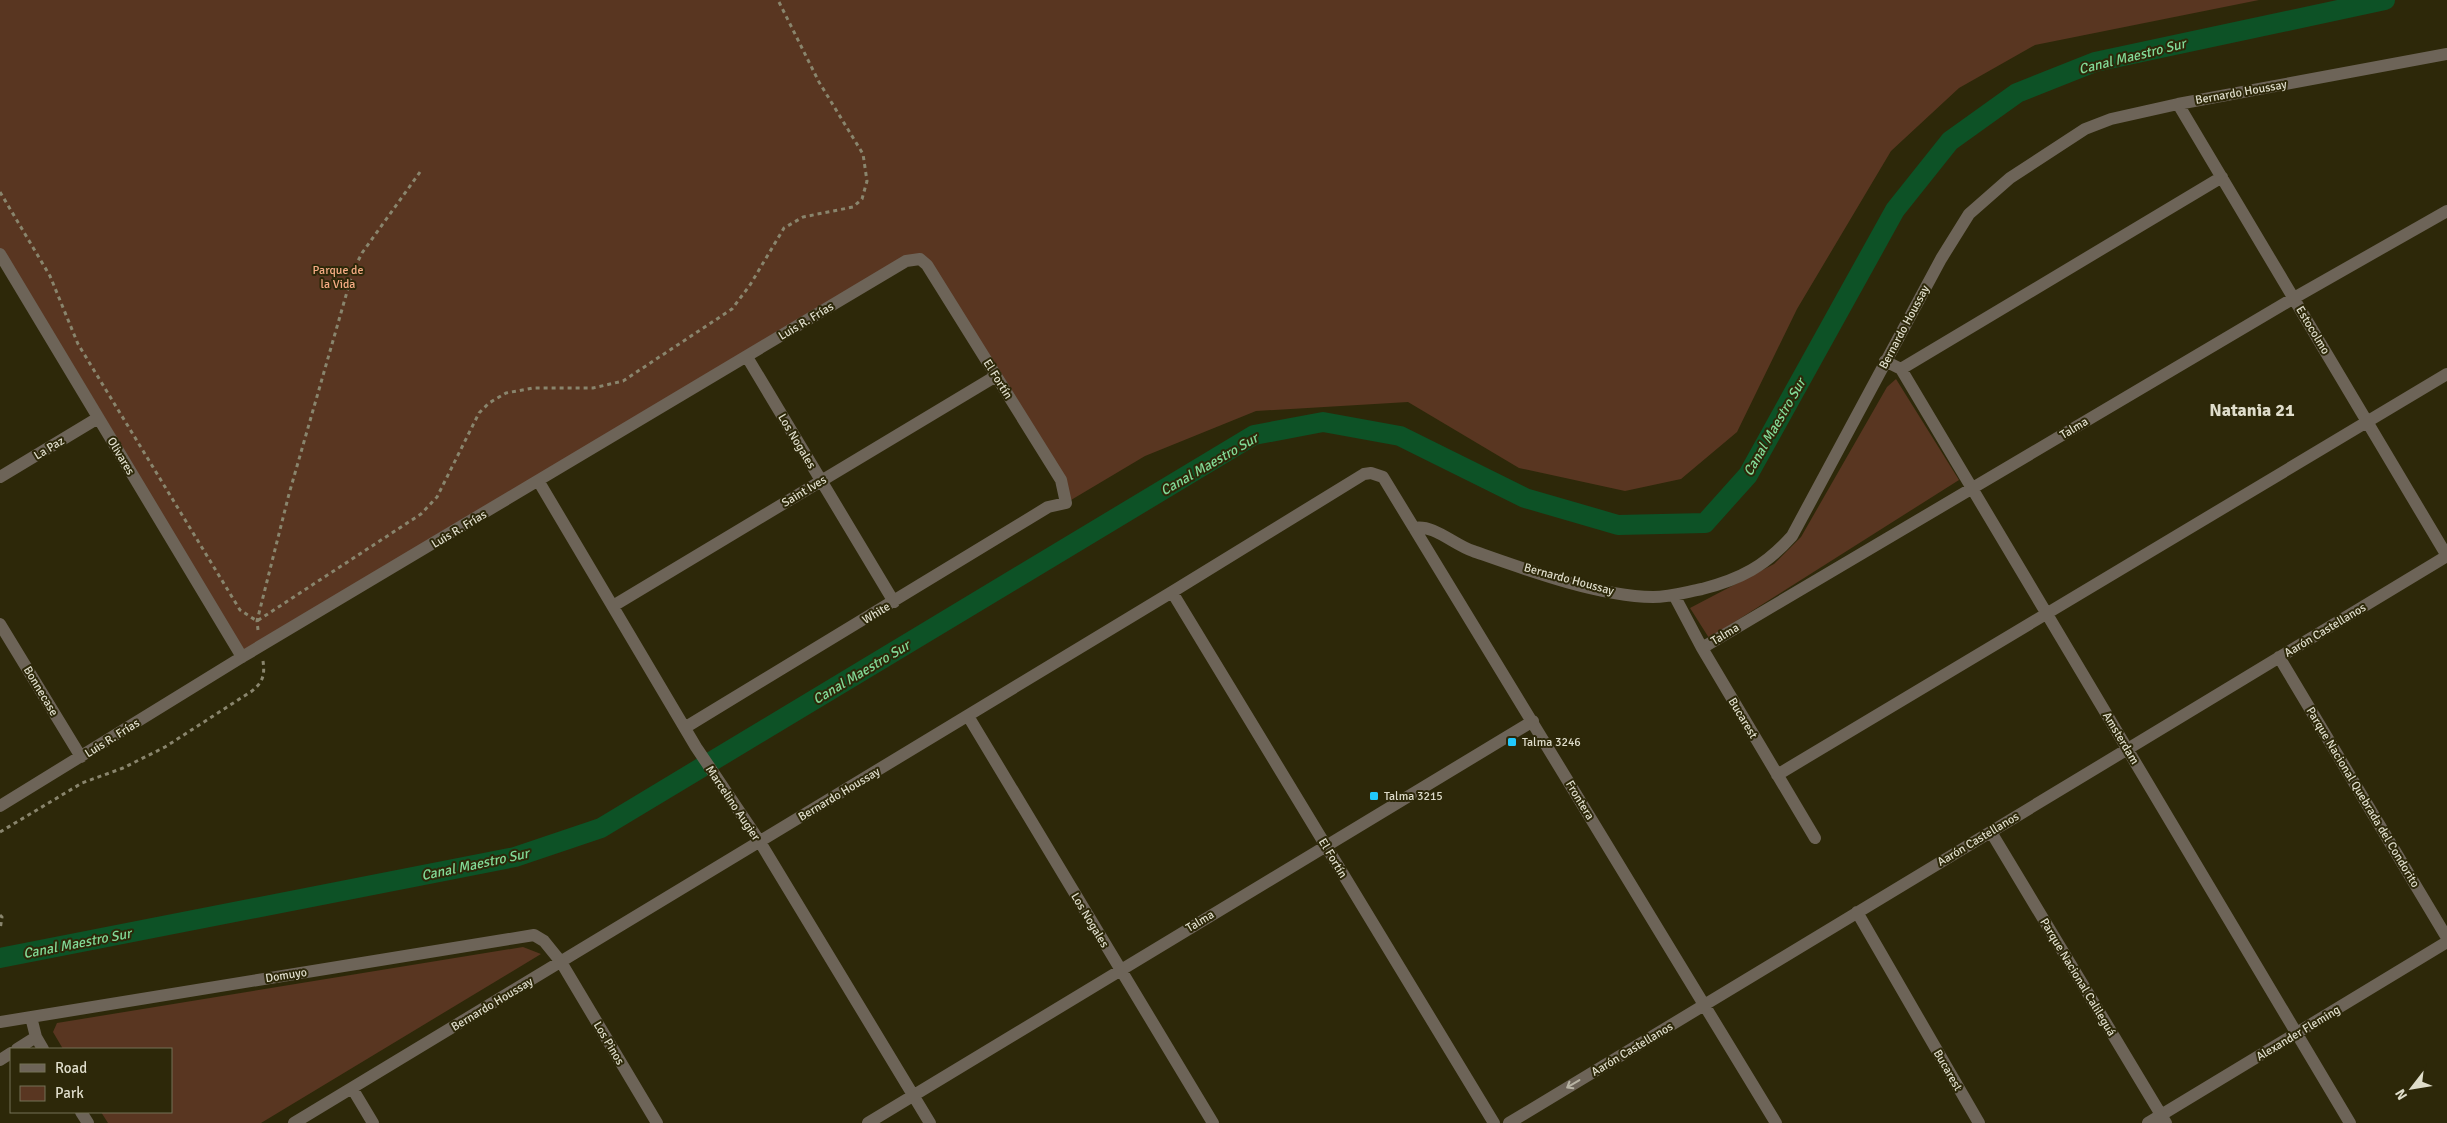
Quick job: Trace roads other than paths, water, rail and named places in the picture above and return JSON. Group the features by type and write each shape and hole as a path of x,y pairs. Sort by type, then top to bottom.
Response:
{"street":[{"name":"Bernardo Houssay","path":"1414,528 1424,526 1471,551 1585,586 1632,596 1674,595 1731,582 1750,572 1780,549 1792,536 1941,259 1969,214 2010,178 2085,129 2111,119 2178,104 2447,54"},
{"name":"Estocolmo","path":"2178,104 2447,556"},
{"path":"1886,361 1901,369 2222,177"},
{"name":"Talma","path":"1702,648 2294,298 2447,210"},
{"name":"Olivares","path":"0,254 242,657"},
{"name":"Luis R. Frías","path":"0,806 260,646 539,482 906,262 920,259"},
{"name":"El Fortín","path":"920,259 927,265 1060,480 1066,502"},
{"name":"Los Nogales","path":"747,357 894,602"},
{"name":"Amsterdam","path":"1901,369 2350,1123"},
{"path":"1777,776 2447,374"},
{"name":"Saint Ives","path":"613,606 996,376"},
{"name":"La Paz","path":"0,477 98,418"},
{"name":"Bernardo Houssay","path":"294,1123 968,716 1364,474 1371,473 1384,477"},
{"name":"Frontera","path":"1384,477 1776,1123"},
{"name":"Marcelino Augier","path":"539,482 686,727 696,747 722,789 760,842 930,1123"},
{"name":"White","path":"686,727 1048,508 1066,502"},
{"name":"Aarón Castellanos","path":"1509,1123 2447,556"},
{"name":"El Fortín","path":"1172,592 1494,1123"},
{"name":"Bucarest","path":"1674,595 1702,648 1815,838"},
{"name":"Bonnecase","path":"0,624 81,757"},
{"name":"Parque Nacional Quebrada del Condorito","path":"2279,657 2447,938"},
{"name":"Los Nogales","path":"968,716 1213,1123"},
{"name":"Talma","path":"868,1123 1533,721"},
{"name":"Parque Nacional Calileguá","path":"1991,832 2163,1119"},
{"name":"Bucarest","path":"1858,912 1979,1123"},
{"name":"Domuyo","path":"0,1022 534,935 544,941 561,962"},
{"name":"Alexander Fleming","path":"2148,1123 2163,1119 2297,1033 2447,942"},
{"name":"Los Pinos","path":"561,962 657,1123"},
{"path":"31,1017 36,1038 42,1048"},
{"path":"19,1048 36,1038"},
{"path":"352,1088 373,1123"}],"waterway":[{"name":"Canal Maestro Sur","path":"0,958 515,857 601,828 1254,435 1323,422 1400,436 1525,498 1618,525 1705,523 1748,475 1895,210 1950,141 2017,93 2095,62 2385,0"}],"place":[{"name":"Talma 3246","path":"1512,742"},
{"name":"Talma 3215","path":"1374,796"}],"district":[{"name":"Natania 21","path":"2252,410"}],"park label":[{"name":"Parque de la Vida","path":"338,277"}]}
